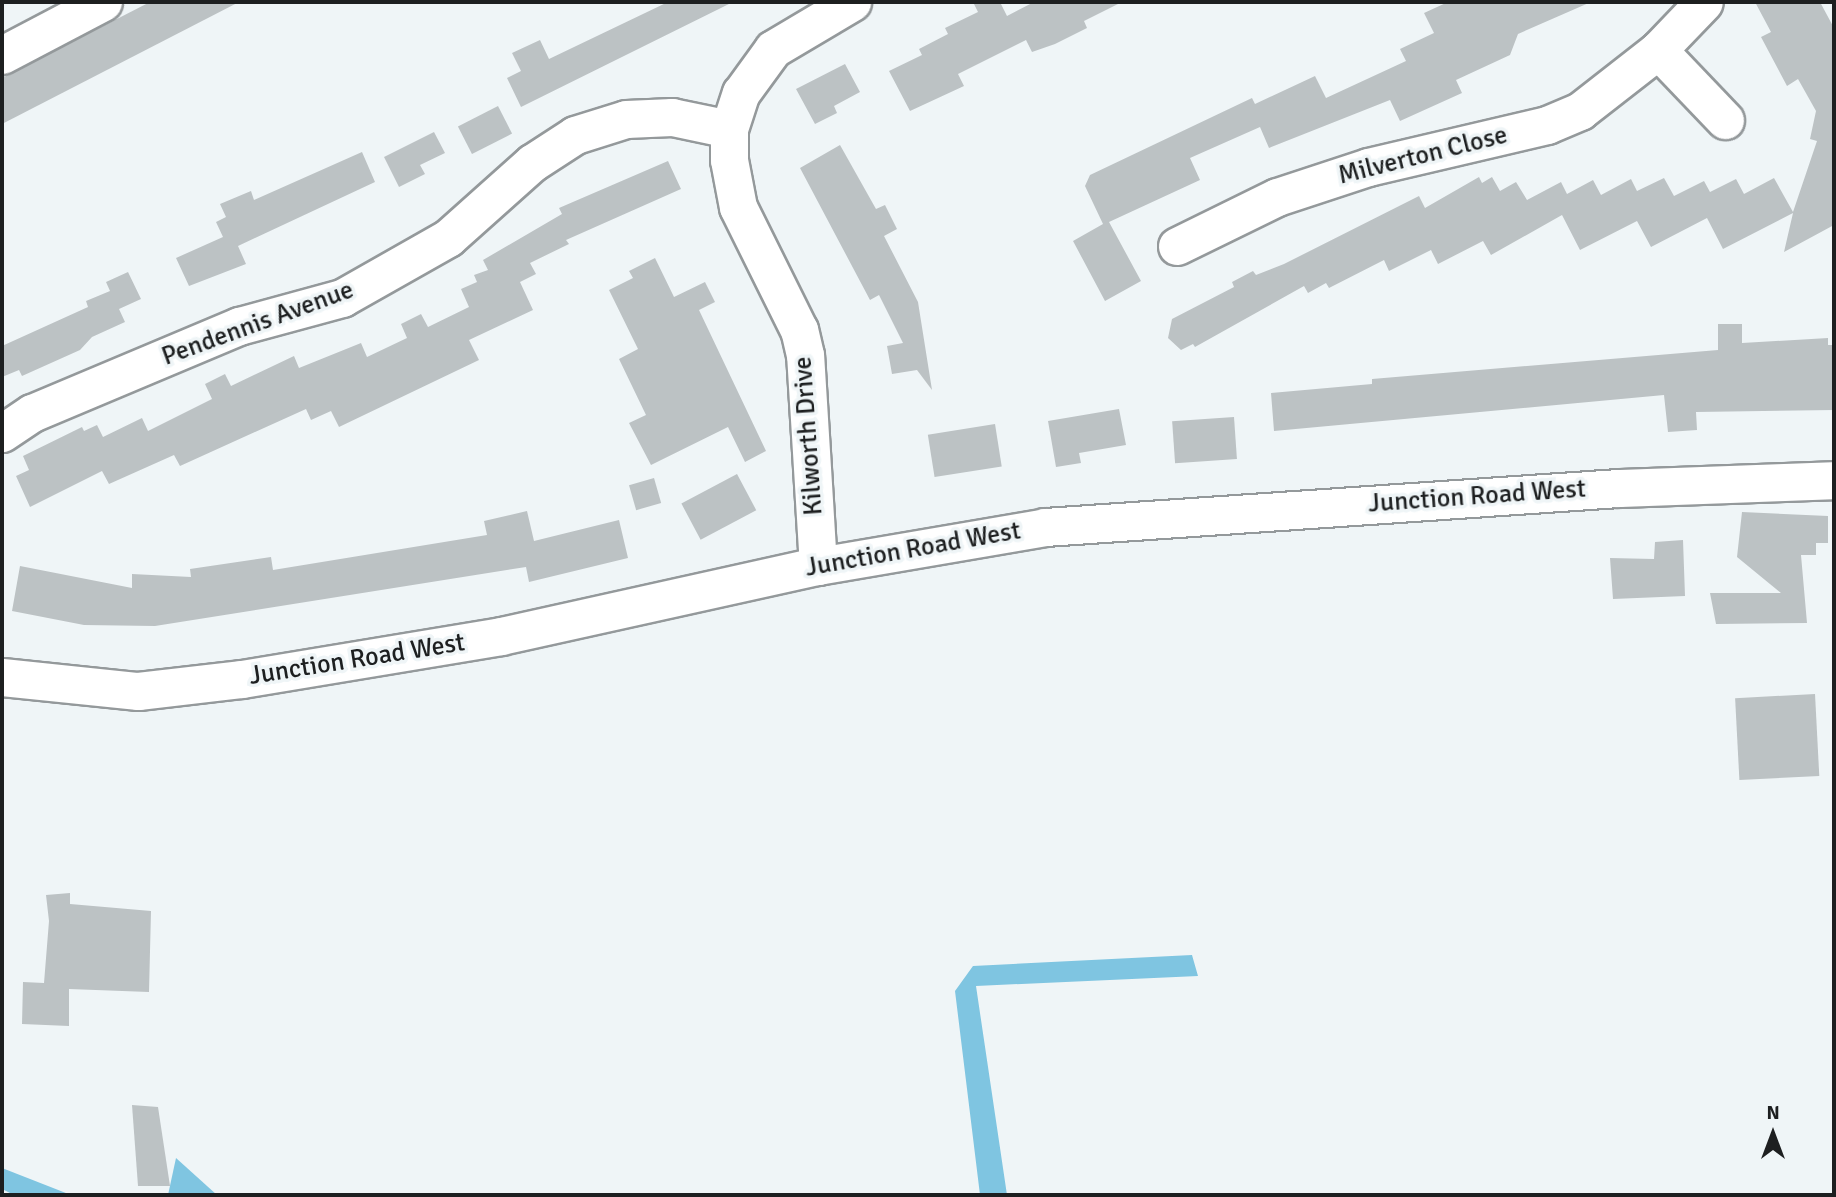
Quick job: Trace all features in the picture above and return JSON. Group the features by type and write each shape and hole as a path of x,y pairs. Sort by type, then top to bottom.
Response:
{"street":[{"path":"2,55 103,2"},
{"name":"Kilworth Drive","path":"818,566 805,355 799,330 738,207 729,160 729,129 741,93 773,49 852,2"},
{"name":"Milverton Close","path":"1177,246 1277,197 1355,171 1547,125 1580,111 1658,50 1704,2"},
{"path":"1658,50 1725,120"},
{"name":"Pendennis Avenue","path":"2,433 32,413 239,326 342,298 448,238 532,163 575,135 626,119 672,117 729,129"},
{"name":"Junction Road West","path":"2,677 138,691 242,679 501,636 818,566 1045,527 1618,488 1834,480"}],"shaded area":[{"path":"1192,955 1198,976 976,986 1007,1195 980,1195 955,991 973,966"},
{"path":"176,1158 217,1195 168,1195"},
{"path":"2,1168 71,1195 14,1195 2,1189"}],"building":[{"path":"150,2 239,2 2,124 2,78"},
{"path":"668,2 733,2 521,107 507,78 521,71 512,53 540,40 549,59"},
{"path":"973,2 1000,2 1007,16 1034,2 1122,2 1084,21 1087,28 1055,44 1032,52 1026,40 958,74 964,86 910,111 889,71 922,55 919,49 948,34 945,28 978,12"},
{"path":"1448,2 1591,2 1518,34 1510,55 1456,80 1462,93 1400,121 1390,100 1269,148 1260,127 1190,158 1200,180 1109,222 1141,281 1105,301 1073,241 1103,224 1085,186 1090,175 1252,98 1255,104 1315,76 1326,98 1406,61 1400,49 1434,33 1424,13"},
{"path":"1755,2 1820,2 1834,28 1834,225 1784,252 1793,213 1723,249 1707,218 1651,247 1637,221 1580,250 1562,215 1491,255 1483,241 1438,264 1431,250 1389,271 1384,260 1329,288 1326,283 1308,293 1304,286 1195,347 1193,344 1181,350 1168,338 1172,319 1234,287 1232,282 1253,271 1256,275 1284,264 1419,196 1425,208 1479,177 1482,183 1492,177 1500,191 1516,182 1527,200 1561,182 1567,194 1593,180 1601,195 1631,179 1637,191 1664,178 1674,196 1704,181 1710,192 1736,179 1744,194 1774,178 1793,212 1817,141 1810,139 1816,111 1798,79 1787,86 1761,37 1771,32"},
{"path":"845,64 860,92 834,106 837,113 815,124 796,89"},
{"path":"498,106 512,134 472,154 458,126"},
{"path":"434,132 445,153 420,165 425,174 399,187 384,157"},
{"path":"840,145 876,209 885,205 897,229 884,236 918,302 932,390 917,370 892,374 887,346 903,343 879,295 870,300 800,168"},
{"path":"362,152 375,182 238,246 246,264 189,286 176,258 223,237 216,222 226,217 220,204 251,191 254,200"},
{"path":"668,161 681,189 566,240 569,244 530,263 536,274 520,282 533,310 469,340 479,360 339,427 331,411 311,420 306,409 180,466 174,455 109,484 102,471 30,507 16,476 29,470 23,456 82,427 84,431 97,425 103,437 142,418 148,431 212,399 205,384 225,374 231,386 294,356 299,368 361,343 367,357 407,338 401,324 421,314 428,327 469,307 461,289 477,282 474,275 488,270 483,260 562,214 559,208"},
{"path":"655,258 674,297 705,282 715,302 699,310 766,451 745,462 728,427 651,465 629,423 646,415 619,359 638,349 609,290 633,278 629,271"},
{"path":"128,272 141,299 119,309 125,322 92,337 80,350 22,376 19,370 2,377 2,346 88,307 86,301 110,291 106,282"},
{"path":"1718,324 1742,324 1742,343 1828,338 1828,345 1834,345 1834,410 1696,412 1697,430 1668,432 1664,395 1274,431 1271,393 1372,384 1372,379 1718,350"},
{"path":"1119,409 1126,445 1079,453 1081,463 1056,467 1048,421"},
{"path":"1234,417 1237,459 1175,463 1172,421"},
{"path":"995,424 1002,466 935,477 928,435"},
{"path":"737,474 756,510 701,540 681,504"},
{"path":"654,478 661,503 636,510 629,485"},
{"path":"527,511 534,541 619,520 628,558 529,582 526,567 155,626 84,625 12,611 20,566 132,588 132,574 191,577 190,569 271,557 273,570 487,535 484,521"},
{"path":"1742,512 1828,516 1828,543 1816,543 1816,555 1801,555 1807,623 1716,624 1710,593 1781,593 1737,557"},
{"path":"1683,540 1685,596 1613,599 1610,558 1654,559 1655,542"},
{"path":"1815,694 1819,776 1739,780 1735,698"},
{"path":"70,893 70,904 151,911 149,992 69,989 69,1026 22,1024 23,982 44,983 49,921 46,895"},
{"path":"132,1105 158,1107 170,1186 138,1186"}]}
